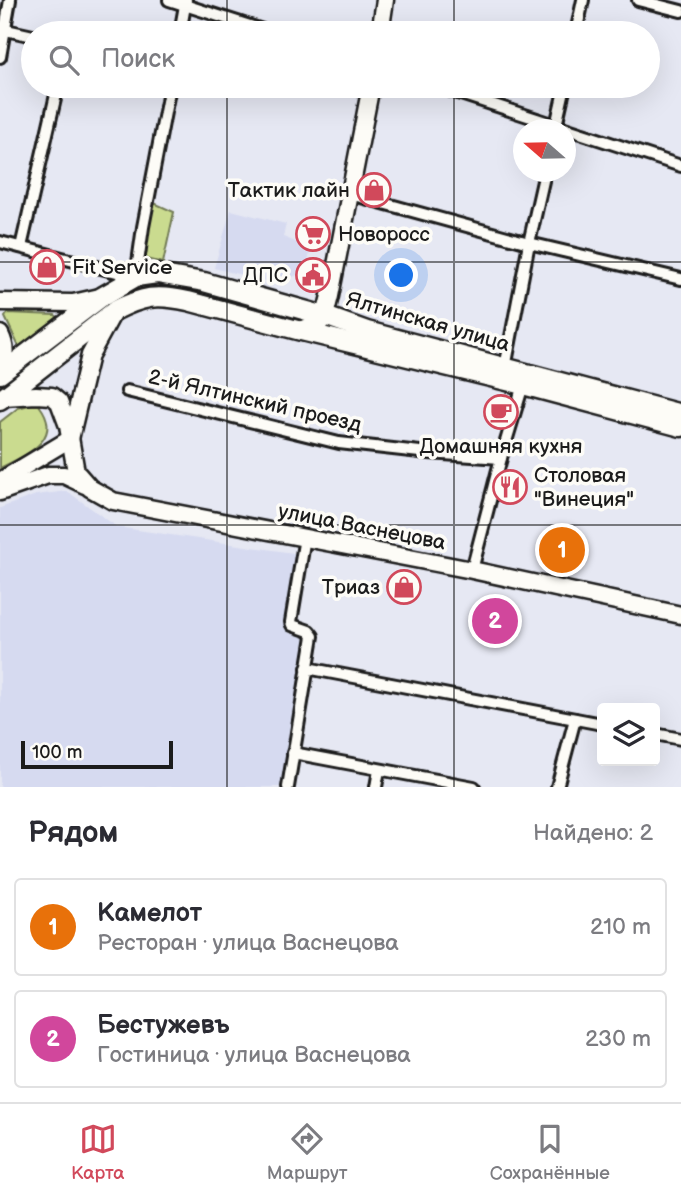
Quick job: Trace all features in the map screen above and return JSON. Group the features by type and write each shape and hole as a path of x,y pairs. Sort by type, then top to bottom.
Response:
{"main road":[{"path":"382,21 385,0"},
{"path":"297,330 322,323 330,296 369,98"},
{"name":"Ялтинская улица","path":"136,277 157,274 204,282 367,331 681,414"},
{"path":"0,374 103,296 136,277"},
{"path":"0,302 73,303 103,296"},
{"name":"Ялтинская улица","path":"114,311 154,296 170,296 681,427"},
{"path":"2,398 114,311"},
{"path":"0,481 70,439 90,355 114,311"},
{"path":"0,334 5,346 4,360 0,365"},
{"path":"2,398 24,395 52,396 59,402 68,426 76,472 90,488"},
{"name":"улица Васнецова","path":"0,492 48,475 64,475 113,501 472,570 681,615"}],"street":[{"path":"0,57 10,0"},
{"path":"169,0 186,3 238,21"},
{"path":"579,21 583,0"},
{"path":"638,0 677,7"},
{"path":"182,21 186,3"},
{"path":"6,30 21,33"},
{"path":"21,247 55,98"},
{"path":"136,277 168,98"},
{"path":"471,98 533,119"},
{"path":"558,119 562,98"},
{"path":"576,133 681,166"},
{"path":"505,368 543,182"},
{"path":"350,194 529,243 681,279"},
{"name":"Ялтинская улица","path":"0,242 136,277"},
{"path":"472,570 523,385"},
{"name":"2-й Ялтинский проезд","path":"127,391 339,443 501,458"},
{"path":"288,787 313,636 291,622 304,537"},
{"path":"307,668 597,723"},
{"path":"557,787 575,719"},
{"path":"660,735 681,739"},
{"path":"293,753 470,787"},
{"path":"376,787 379,770"}],"shaded area":[{"path":"231,210 286,224 283,237 311,248 306,271 277,284 214,268"},
{"path":"67,491 117,527 300,554 289,633 307,636 281,787 0,787 0,508 36,495"}],"green space":[{"path":"154,203 174,212 163,263 143,258"},
{"path":"8,313 58,317 19,347 5,317"},
{"path":"39,405 46,417 48,427 45,436 31,451 0,468 0,422 18,408"}],"place":[{"name":"Тактик лайн","path":"374,190"},
{"name":"Новоросс","path":"313,234"},
{"name":"Fit Service","path":"47,267"},
{"name":"ДПС","path":"313,275"},
{"name":"Домашняя кухня","path":"501,412"},
{"name":"Столовая \"Винеция\"","path":"510,487"},
{"name":"Камелот","path":"562,550"},
{"name":"Триаз","path":"404,587"},
{"name":"Бестужевъ","path":"495,621"}]}
